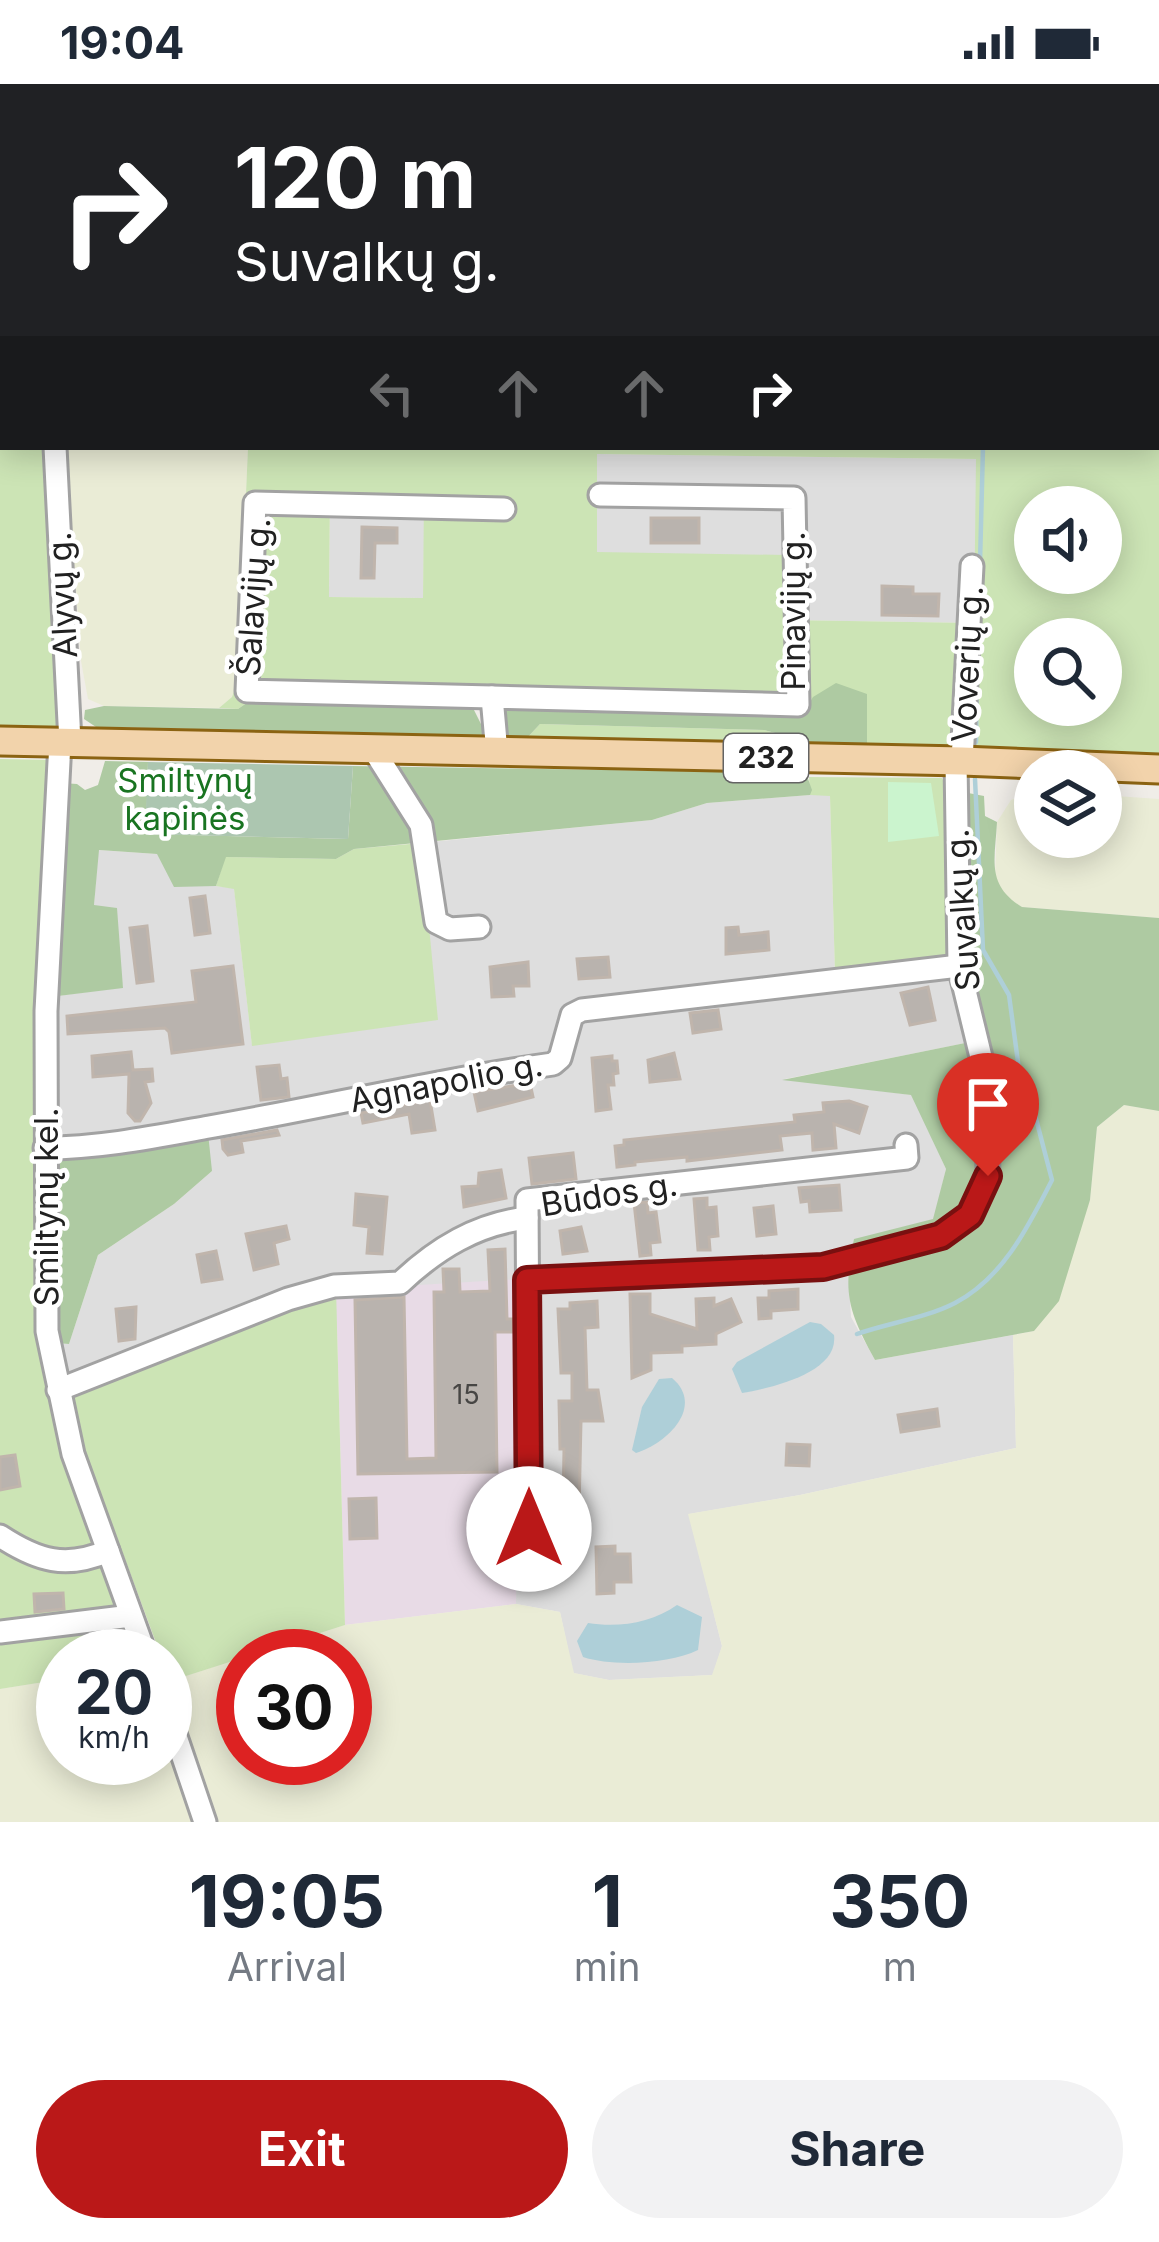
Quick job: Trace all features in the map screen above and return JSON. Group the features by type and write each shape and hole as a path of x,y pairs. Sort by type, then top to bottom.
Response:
{"main road":[{"name":"232","path":"0,741 1159,769"}],"street":[{"name":"Alyvų g.","path":"54,742 55,450"},
{"name":"Pinavijų g.","path":"492,697 798,705 794,498 600,495"},
{"name":"Šalavijų g.","path":"492,697 247,691 254,503 504,508"},
{"name":"Voverių g.","path":"959,761 972,566"},
{"path":"492,697 497,753"},
{"name":"Smiltynų kel.","path":"54,742 46,1011 47,1331 73,1454 136,1629"},
{"path":"373,748 421,824 436,922 450,929 479,927"},
{"name":"Suvalkų g.","path":"527,1280 823,1267 941,1236 970,1215 988,1176 981,1057 959,966 959,761"},
{"name":"Agnapolio g.","path":"45,1148 102,1146 287,1114 452,1078 553,1064 560,1058 572,1015 582,1010 959,966"},
{"name":"Būdos g.","path":"58,1390 288,1299 334,1286 400,1283 426,1259 472,1231 527,1218 527,1200 907,1158 906,1145"},
{"path":"527,1218 529,1529"},
{"path":"0,1537 51,1563 77,1562 108,1551"},
{"path":"0,1632 131,1616"},
{"path":"192,1784 205,1822"}],"shaded area":[{"path":"597,454 977,459 974,623 785,620 786,556 596,553"},
{"path":"330,493 425,495 423,598 329,597"},
{"path":"830,795 835,974 967,961 986,1039 785,1079 912,1095 946,1169 934,1219 848,1267 851,1317 875,1360 1013,1335 1016,1448 689,1514 722,1646 713,1675 609,1680 573,1673 560,1612 516,1604 518,1279 65,1398 55,1343 69,1344 98,1255 174,1204 212,1171 48,1156 50,997 123,987 94,905 98,850 157,854 216,886 234,888 252,1045 421,843 652,820 707,803"},
{"path":"519,1279 516,1604 345,1625 336,1290"}],"green space":[{"path":"0,450 50,450 65,716 58,731 0,733"},
{"path":"66,450 248,450 238,680 232,697 219,708 104,706 88,699 81,661"},
{"path":"248,450 1159,450 1159,761 1122,759 1122,750 1014,750 1014,754 867,747 805,712 248,702 238,709 219,708 232,697 238,680","holes":["597,454 976,459 974,623 786,620 786,555 597,552","330,494 424,495 423,598 329,597"]},
{"path":"836,683 867,694 867,747 823,746 764,730 540,724 526,739 514,739 504,732 504,708 804,712 813,697"},
{"path":"248,702 473,708 486,734 483,744 364,739 346,732 96,727 84,719 85,710 104,706 238,709"},
{"path":"540,724 764,730 823,746 526,739"},
{"path":"0,759 52,760 42,1358 63,1453 126,1629 36,1629 36,1683 0,1689"},
{"path":"105,761 148,762 146,834 348,839 353,766 806,773 812,790 810,795 707,803 652,820 354,849 336,859 226,857 216,886 174,887 157,854 99,850 94,905 117,908 123,988 50,997 62,783 85,790 98,785"},
{"name":"Smiltynų kapinės","path":"148,762 353,766 348,839 145,834"},
{"path":"809,777 942,778 948,791 952,963 835,974 830,796 810,795"},
{"path":"888,782 931,783 939,836 888,842"},
{"path":"963,792 984,796 985,816 997,822 998,880 1022,907 1159,918 1159,1111 1124,1105 1097,1127 1090,1200 1059,1301 1034,1331 875,1360 850,1302 854,1239 933,1219 946,1169 911,1095 782,1080 985,1039 967,966"},
{"path":"1122,796 1159,799 1159,918 1022,907 1005,897 995,878 997,822 1011,800 1014,858 1122,858"},
{"path":"421,843 438,1020 252,1046 234,889 216,886 225,857 336,859 354,849"},
{"path":"1124,1105 1159,1111 1159,1822 0,1822 0,1689 36,1683 36,1785 192,1785 192,1674 216,1666 216,1785 372,1785 372,1629 332,1629 516,1604 560,1612 574,1673 609,1680 712,1675 722,1646 688,1514 1016,1448 1013,1335 1034,1331 1090,1200 1097,1127"},
{"path":"208,1133 212,1171 174,1204 98,1255 69,1344 55,1343 48,1156"},
{"path":"336,1290 345,1625 333,1629 216,1629 216,1666 192,1674 192,1629 151,1629 65,1398"}],"water":[{"path":"810,1322 834,1335 826,1359 800,1376 742,1393 732,1369 737,1362"},
{"path":"672,1378 685,1400 684,1411 660,1441 636,1453 632,1450 642,1407 659,1379"},
{"path":"677,1605 702,1617 698,1650 641,1662 583,1657 577,1641 588,1623 634,1623"}],"building":[{"path":"651,518 699,518 699,543 651,543"},
{"path":"362,527 397,528 397,543 375,543 374,578 361,578"},
{"path":"882,586 913,587 913,594 939,594 938,616 882,615"},
{"path":"205,896 210,933 195,935 190,898"},
{"path":"147,926 153,981 137,983 130,928"},
{"path":"738,927 739,935 768,932 769,950 726,954 726,928"},
{"path":"608,957 610,977 579,979 577,959"},
{"path":"528,962 529,986 513,986 514,996 492,997 490,967"},
{"path":"233,966 243,1044 172,1053 165,1028 68,1034 67,1016 196,1002 192,971"},
{"path":"928,987 935,1020 910,1025 901,993"},
{"path":"718,1010 721,1029 693,1033 690,1013"},
{"path":"131,1052 133,1070 152,1069 153,1081 145,1082 151,1103 140,1121 128,1113 129,1074 93,1077 92,1056"},
{"path":"674,1053 680,1079 650,1082 648,1060"},
{"path":"612,1056 618,1073 613,1074 614,1085 608,1085 611,1109 596,1111 592,1058"},
{"path":"279,1065 281,1079 287,1078 289,1097 261,1100 257,1067"},
{"path":"530,1083 533,1097 478,1111 474,1092"},
{"path":"430,1100 435,1130 412,1133 409,1114 363,1123 361,1113"},
{"path":"849,1101 867,1107 859,1133 834,1124 836,1148 813,1150 812,1133 780,1136 782,1150 617,1167 615,1146 624,1145 624,1140 795,1122 794,1115 824,1112 823,1103"},
{"path":"277,1130 279,1135 241,1141 243,1152 228,1155 223,1149 222,1140"},
{"path":"573,1153 576,1179 532,1184 529,1158"},
{"path":"501,1170 506,1198 464,1207 462,1187 478,1186 479,1173"},
{"path":"839,1185 841,1210 810,1212 809,1201 801,1202 799,1188"},
{"path":"356,1194 387,1197 382,1254 367,1253 369,1227 354,1225"},
{"path":"707,1198 707,1208 716,1207 718,1236 709,1237 710,1250 698,1250 694,1199"},
{"path":"647,1202 648,1213 656,1212 660,1242 650,1243 651,1255 640,1256 634,1203"},
{"path":"773,1206 776,1234 757,1236 754,1208"},
{"path":"286,1226 289,1239 274,1243 278,1264 254,1270 246,1234"},
{"path":"581,1227 587,1251 563,1254 560,1231"},
{"path":"505,1249 507,1319 513,1319 513,1332 495,1332 497,1472 358,1474 355,1300 404,1297 407,1459 436,1458 434,1292 444,1292 443,1269 459,1269 460,1292 490,1291 488,1250"},
{"path":"216,1251 222,1279 202,1282 197,1255"},
{"path":"798,1289 798,1309 771,1311 771,1318 759,1319 758,1298 769,1298 769,1291"},
{"path":"630,1294 650,1294 650,1314 697,1329 696,1299 714,1298 714,1306 731,1299 741,1322 716,1334 716,1344 651,1353 651,1370 632,1378"},
{"path":"597,1301 598,1327 585,1328 587,1390 598,1390 603,1421 581,1421 579,1511 563,1510 559,1401 572,1401 572,1373 561,1373 558,1309"},
{"path":"136,1307 135,1339 119,1341 116,1309"},
{"path":"937,1409 939,1426 901,1432 898,1415"},
{"path":"787,1444 810,1445 809,1466 786,1465"},
{"path":"15,1455 20,1486 0,1490 0,1457"},
{"path":"376,1498 377,1538 350,1539 349,1499"},
{"path":"615,1546 615,1554 630,1554 631,1582 614,1582 614,1593 597,1594 596,1547"},
{"path":"63,1593 64,1609 35,1612 34,1594"}],"waterway":[{"path":"980,563 983,450"},
{"path":"976,742 977,664"},
{"path":"857,1334 932,1313 972,1292 1012,1250 1052,1180 1020,1077 1009,995 983,950 975,779"}],"route":[{"path":"529,1529 527,1280 823,1267 941,1236 970,1215 988,1176"}]}
